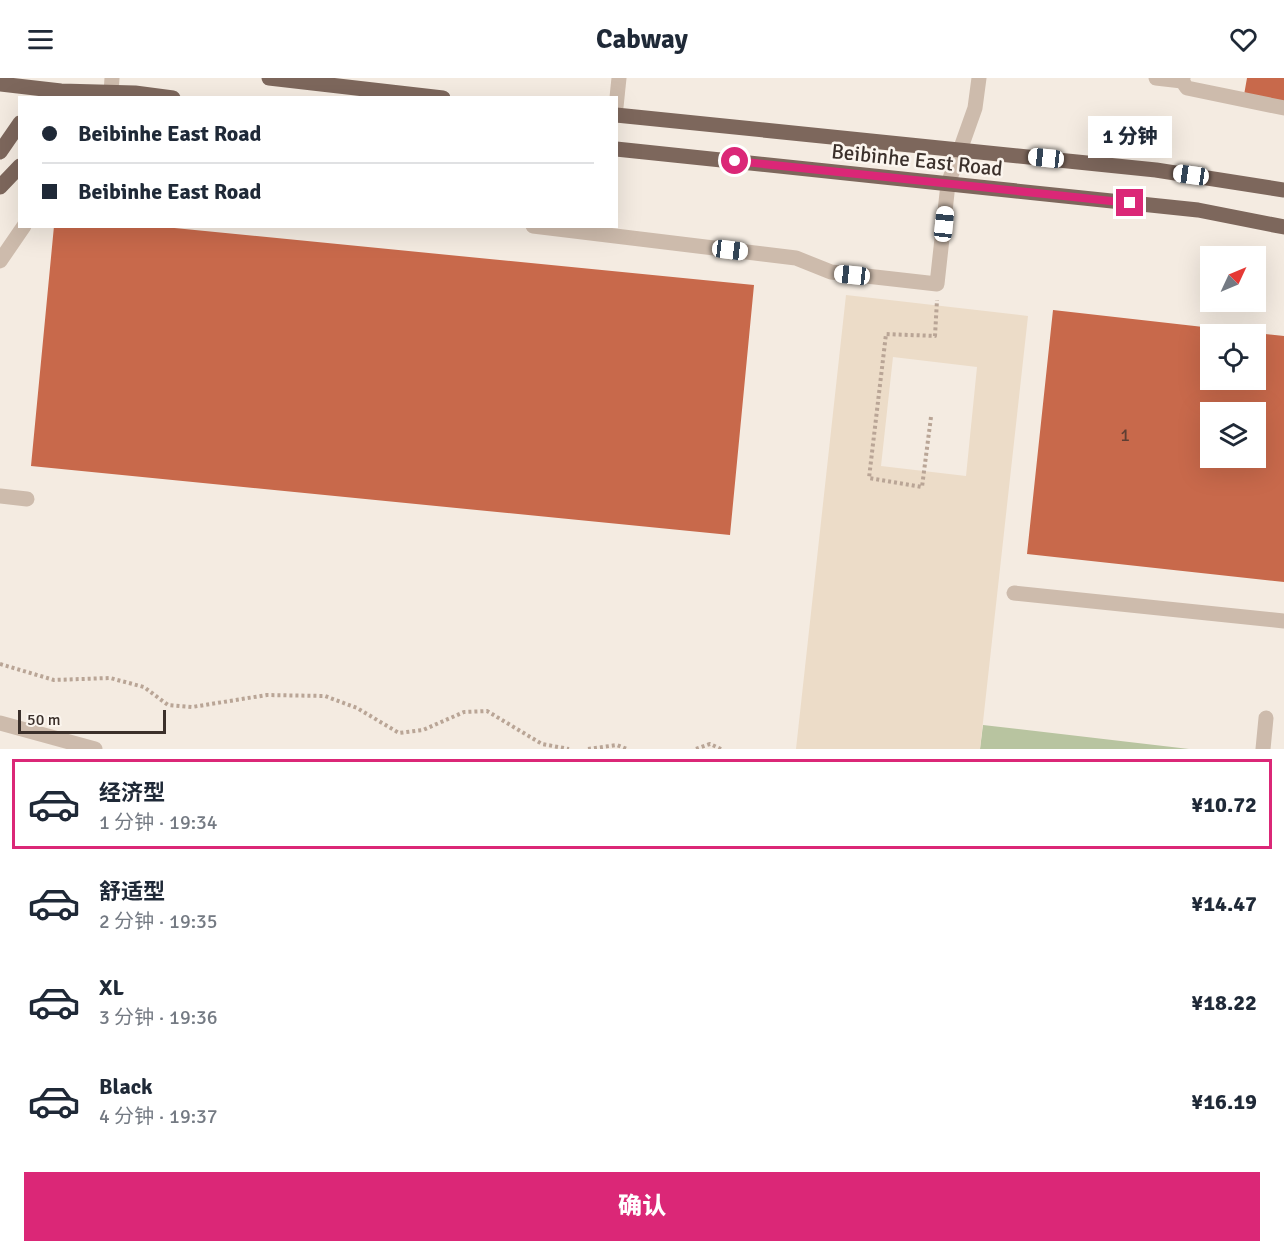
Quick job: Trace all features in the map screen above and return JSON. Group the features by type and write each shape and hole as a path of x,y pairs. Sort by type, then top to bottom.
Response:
{"main road":[{"path":"269,78 426,96"},
{"path":"0,84 60,89 111,86 163,96"},
{"name":"Beibinhe East Road","path":"618,115 1156,170 1284,190"},
{"path":"0,152 18,126"},
{"name":"Beibinhe East Road","path":"618,149 1198,210 1284,227"},
{"path":"0,187 18,168"}],"street":[{"path":"618,96 620,78"},
{"path":"549,228 796,258 831,272 937,284 948,184 958,149 975,108 979,78"},
{"path":"1156,78 1183,80 1187,88 1284,108"},
{"path":"0,261 23,228"},
{"path":"0,496 27,499"},
{"path":"1014,593 1284,621"},
{"path":"1263,749 1266,718"},
{"path":"0,723 95,749"}],"path":[{"path":"932,417 922,487 869,478 886,334 935,336 937,284"},
{"path":"0,664 54,680 110,678 144,687 168,705 192,707 267,695 325,696 357,708 399,733 423,730 464,712 487,711 542,744 569,749"},
{"path":"696,749 710,744 721,749"},
{"path":"588,749 617,745 627,749"}],"green space":[{"path":"983,725 1189,749 980,749"}],"shaded area":[{"path":"846,295 1028,316 980,749 796,749","holes":["893,357 977,367 966,476 881,466"]}],"building":[{"path":"1247,78 1284,78 1284,102 1244,95"},
{"path":"54,228 174,228 754,285 730,535 31,466"},
{"path":"1053,310 1200,327 1200,390 1266,390 1266,334 1284,336 1284,582 1027,554"}],"route":[{"path":"735,161 1130,203"}]}
